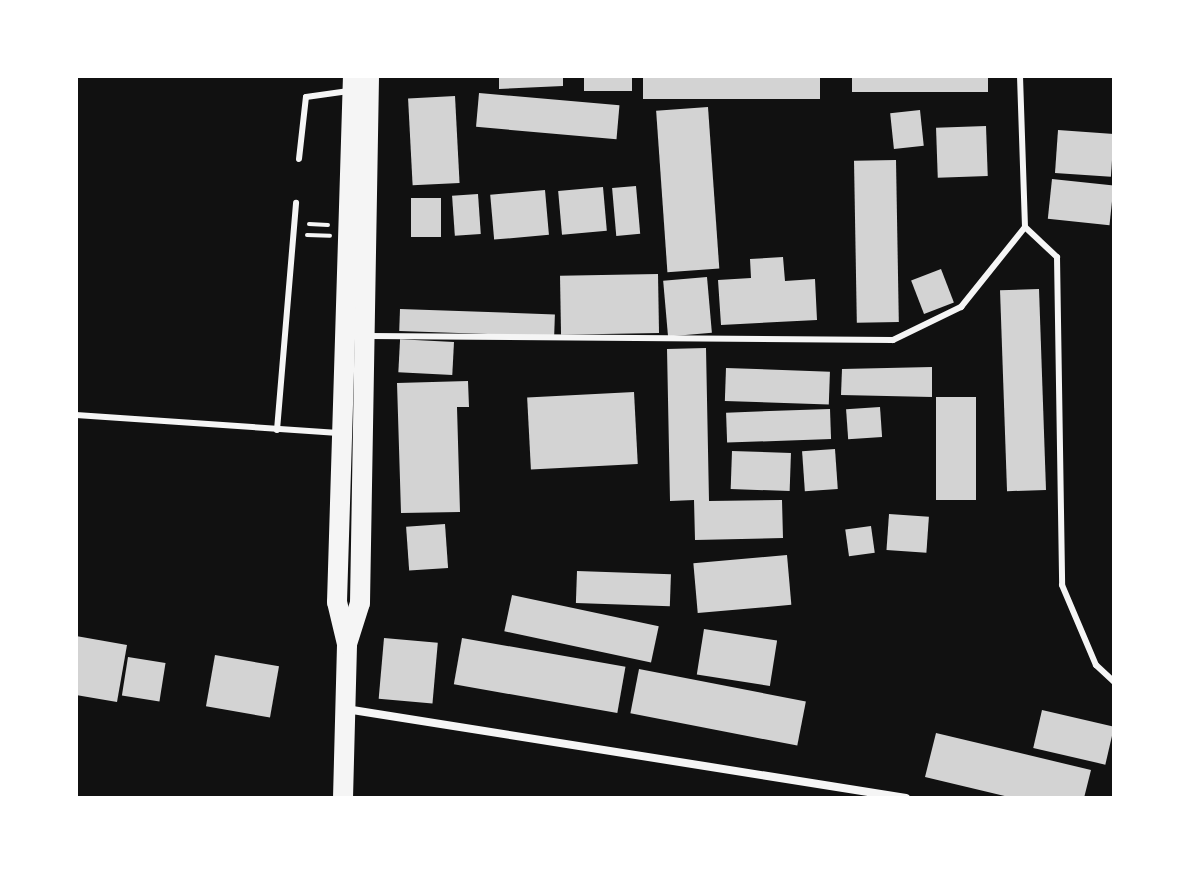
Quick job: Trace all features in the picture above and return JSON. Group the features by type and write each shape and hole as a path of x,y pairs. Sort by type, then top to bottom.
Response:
{"highway":[{"path":"353,434 366,336 369,76"},
{"path":"343,798 347,644 360,603 353,434 353,84"}],"street":[{"path":"345,709 903,798"}],"lane":[{"path":"366,336 893,340 961,307 1025,227 1020,76"},
{"path":"299,159 306,97 353,84"},
{"path":"277,430 296,203"},
{"path":"1025,227 1057,257 1062,585 1096,665 1114,682"},
{"path":"76,415 353,434"}],"path":[{"path":"307,224 307,235 333,236"}],"building":[{"path":"499,76 563,76 563,86 499,89"},
{"path":"584,76 632,76 632,91 584,91"},
{"path":"643,76 820,76 820,99 643,99"},
{"path":"852,76 988,76 988,92 852,92"},
{"path":"479,93 619,105 617,139 476,127"},
{"path":"455,96 460,183 413,185 408,98"},
{"path":"708,107 719,269 667,272 656,111"},
{"path":"920,110 924,146 894,149 890,113"},
{"path":"986,126 988,176 938,178 936,128"},
{"path":"1058,130 1114,134 1111,177 1055,173"},
{"path":"896,160 899,322 857,323 854,161"},
{"path":"1052,179 1114,185 1109,225 1048,219"},
{"path":"636,186 640,234 616,236 612,188"},
{"path":"603,187 607,231 562,235 558,191"},
{"path":"545,190 549,235 494,240 490,195"},
{"path":"478,194 481,234 455,236 452,196"},
{"path":"411,198 441,198 441,237 411,237"},
{"path":"783,257 785,281 815,279 817,320 721,325 718,280 751,278 750,259"},
{"path":"941,269 954,303 924,314 911,280"},
{"path":"658,274 659,333 561,335 560,276"},
{"path":"707,277 712,333 668,337 663,281"},
{"path":"1039,289 1046,490 1007,491 1000,290"},
{"path":"400,309 555,314 554,336 399,331"},
{"path":"400,339 454,342 452,375 398,372"},
{"path":"706,348 709,501 782,500 783,538 695,540 694,500 670,501 667,349"},
{"path":"932,367 932,397 841,395 842,369"},
{"path":"726,368 830,372 829,405 725,401"},
{"path":"468,381 469,407 457,407 460,512 401,513 397,383"},
{"path":"634,392 638,464 531,470 527,398"},
{"path":"936,397 976,397 976,500 936,500"},
{"path":"880,407 882,437 848,439 846,409"},
{"path":"830,409 831,439 727,443 726,413"},
{"path":"835,449 838,489 805,491 802,451"},
{"path":"732,451 791,453 790,491 731,489"},
{"path":"889,514 929,517 926,553 886,550"},
{"path":"445,524 448,568 409,571 406,527"},
{"path":"871,526 875,553 849,556 845,530"},
{"path":"787,555 791,605 698,613 693,563"},
{"path":"577,571 671,574 670,606 576,603"},
{"path":"512,595 659,626 651,662 504,631"},
{"path":"704,629 777,641 770,686 697,674"},
{"path":"76,636 127,645 117,702 76,695"},
{"path":"384,638 438,643 432,703 379,699"},
{"path":"462,638 625,667 617,713 454,684"},
{"path":"215,655 279,666 270,717 206,706"},
{"path":"128,657 166,663 159,701 122,696"},
{"path":"639,669 806,701 797,746 630,713"},
{"path":"1042,710 1114,727 1105,765 1033,748"},
{"path":"936,733 1091,770 1084,798 1013,798 925,777"}]}
